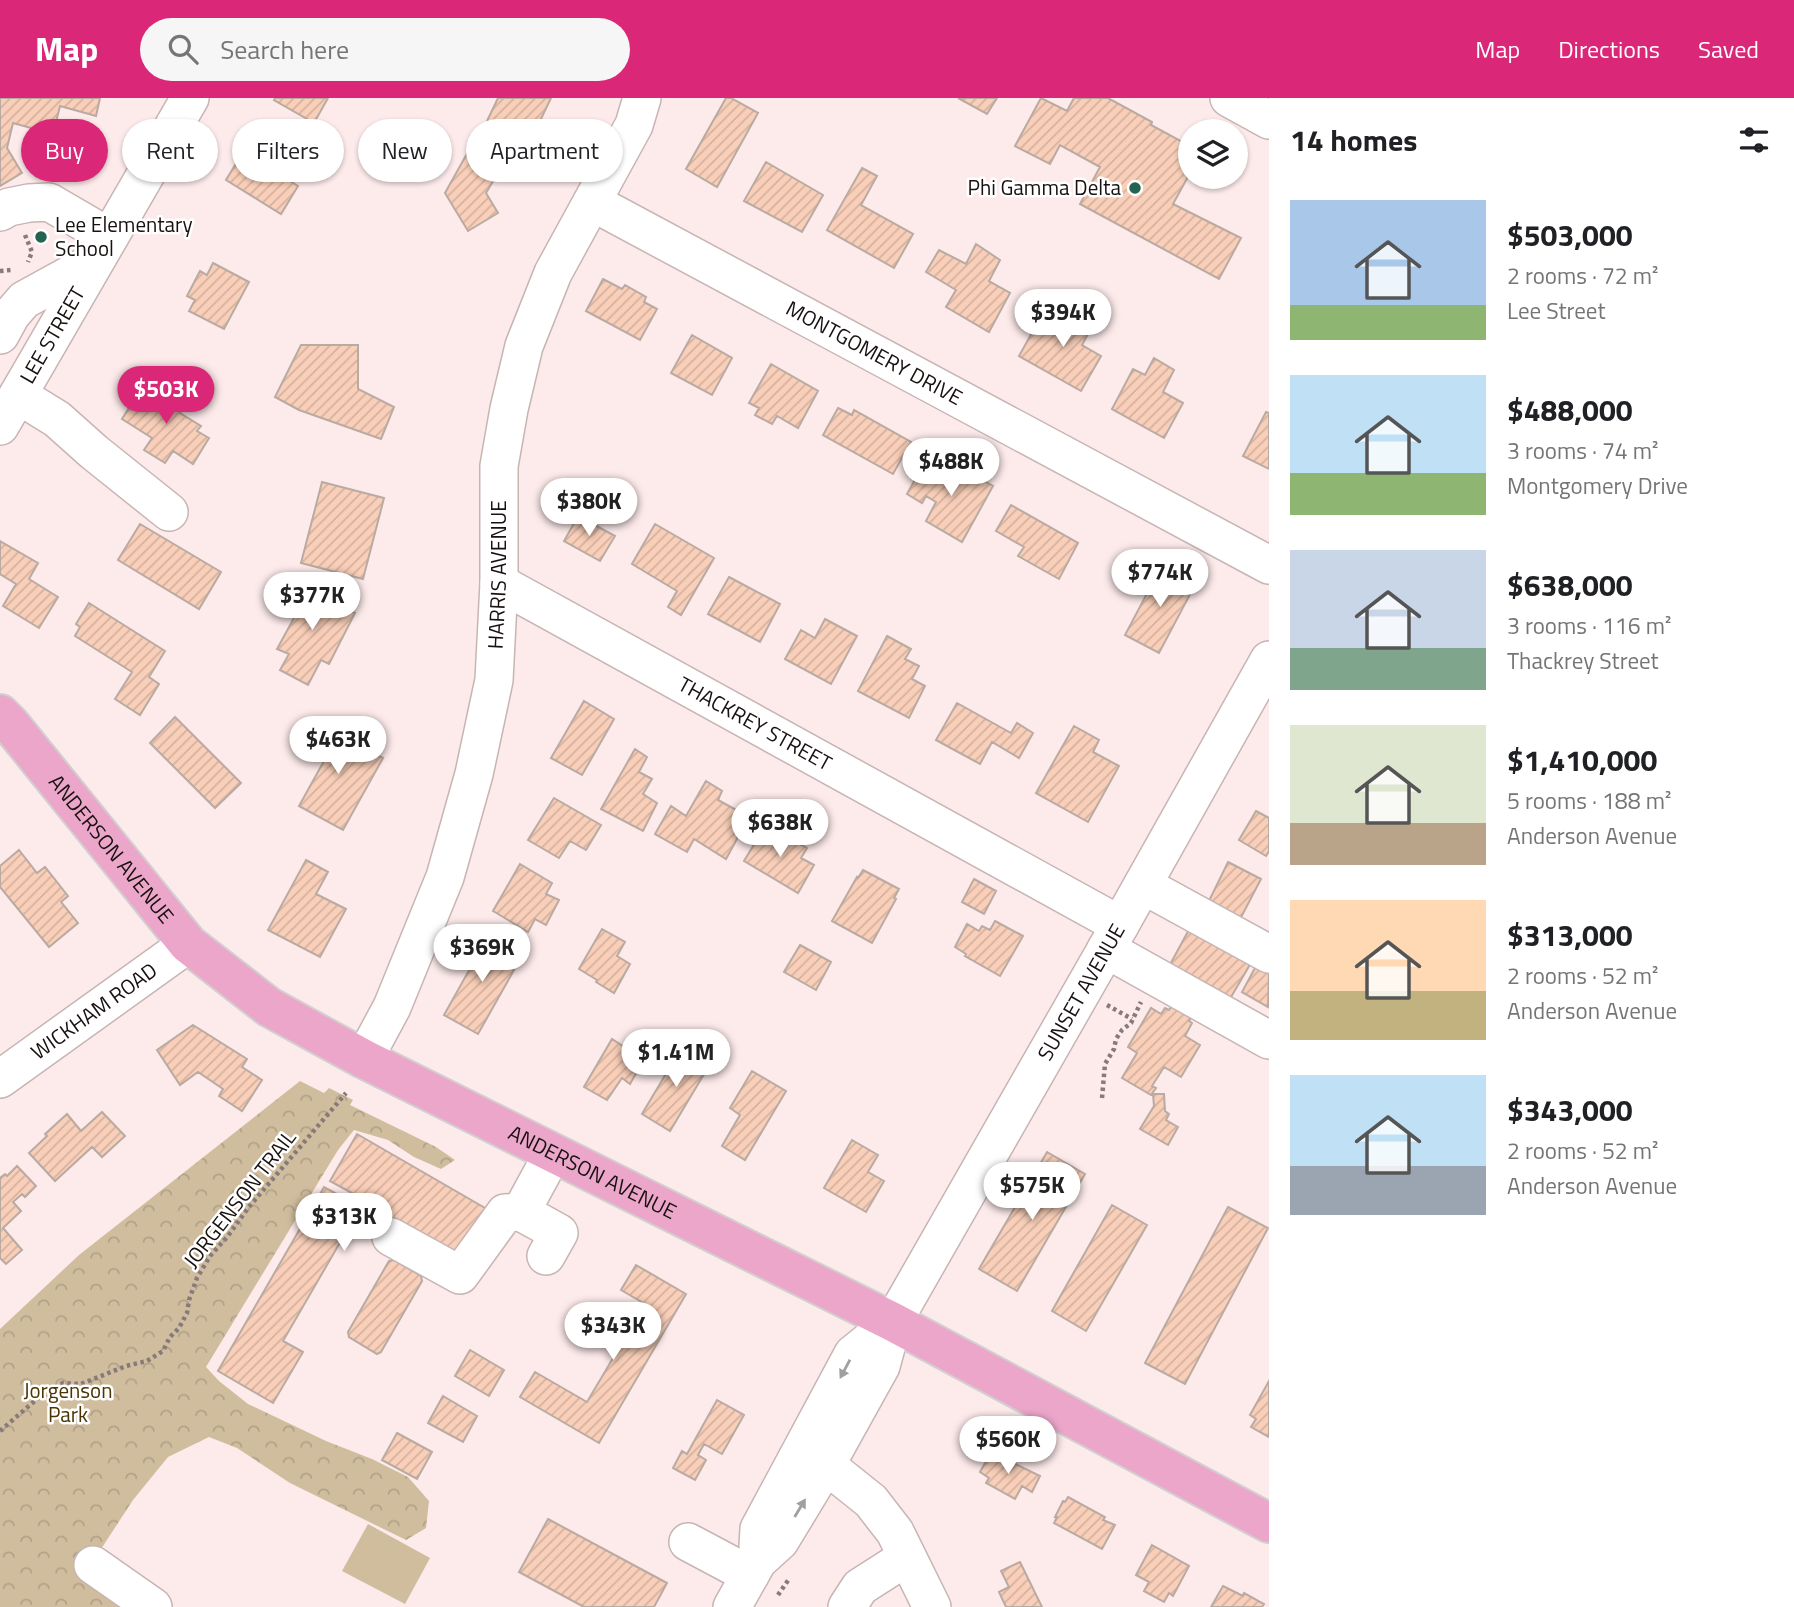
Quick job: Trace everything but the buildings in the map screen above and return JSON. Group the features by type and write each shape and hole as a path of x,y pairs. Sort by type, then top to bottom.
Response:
{"main road":[{"name":"ANDERSON AVENUE","path":"0,714 188,944 269,1007 364,1059 893,1322 1269,1524"}],"street":[{"name":"LEE STREET","path":"0,426 190,98"},
{"name":"HARRIS AVENUE","path":"364,1059 392,1007 445,877 474,774 494,680 499,583 499,466 524,346 553,273 634,125 642,98"},
{"path":"1229,98 1269,120"},
{"path":"0,335 11,315 24,300 102,249 49,202 29,203 3,214"},
{"name":"MONTGOMERY DRIVE","path":"592,202 1269,565"},
{"path":"18,395 57,419 169,512"},
{"name":"THACKREY STREET","path":"499,583 1113,937 1178,989 1269,1040"},
{"name":"SUNSET AVENUE","path":"732,1607 754,1568 780,1541 826,1465 881,1366 893,1322 1269,660"},
{"path":"1143,885 1269,954"},
{"name":"WICKHAM ROAD","path":"0,1079 188,944"},
{"path":"520,1212 553,1153"},
{"path":"391,1237 460,1275 505,1213 520,1212 559,1234 546,1256"},
{"name":"SUNSET AVENUE","path":"754,1568 759,1529 853,1354 893,1322"},
{"path":"826,1465 871,1501 895,1532 932,1607"},
{"path":"688,1542 754,1568"},
{"path":"846,1607 860,1587 907,1557"},
{"path":"93,1565 153,1607"}],"path":[{"path":"3,214 26,237 32,252 25,268"},
{"path":"1102,1098 1105,1064 1114,1049 1116,1039 1132,1019 1142,1000 1148,994 1170,1002 1178,989"},
{"path":"1100,1001 1132,1019"},
{"name":"JORGENSON TRAIL","path":"0,1432 45,1392 63,1383 82,1384 147,1361 163,1351 187,1313 193,1289 210,1256 346,1093"}],"green space":[{"name":"Jorgenson Park","path":"300,1081 324,1093 329,1088 353,1100 350,1105 436,1147 455,1160 441,1169 414,1157 388,1140 354,1130 338,1150 206,1367 248,1404 408,1477 429,1501 426,1528 406,1540 290,1483 237,1448 209,1437 168,1457 133,1500 86,1572 124,1607 0,1607 0,1329 79,1255"},
{"path":"368,1524 430,1558 405,1604 342,1571"}],"place":[{"name":"Phi Gamma Delta","path":"1135,188"},
{"name":"Lee Elementary School","path":"41,237"}]}
